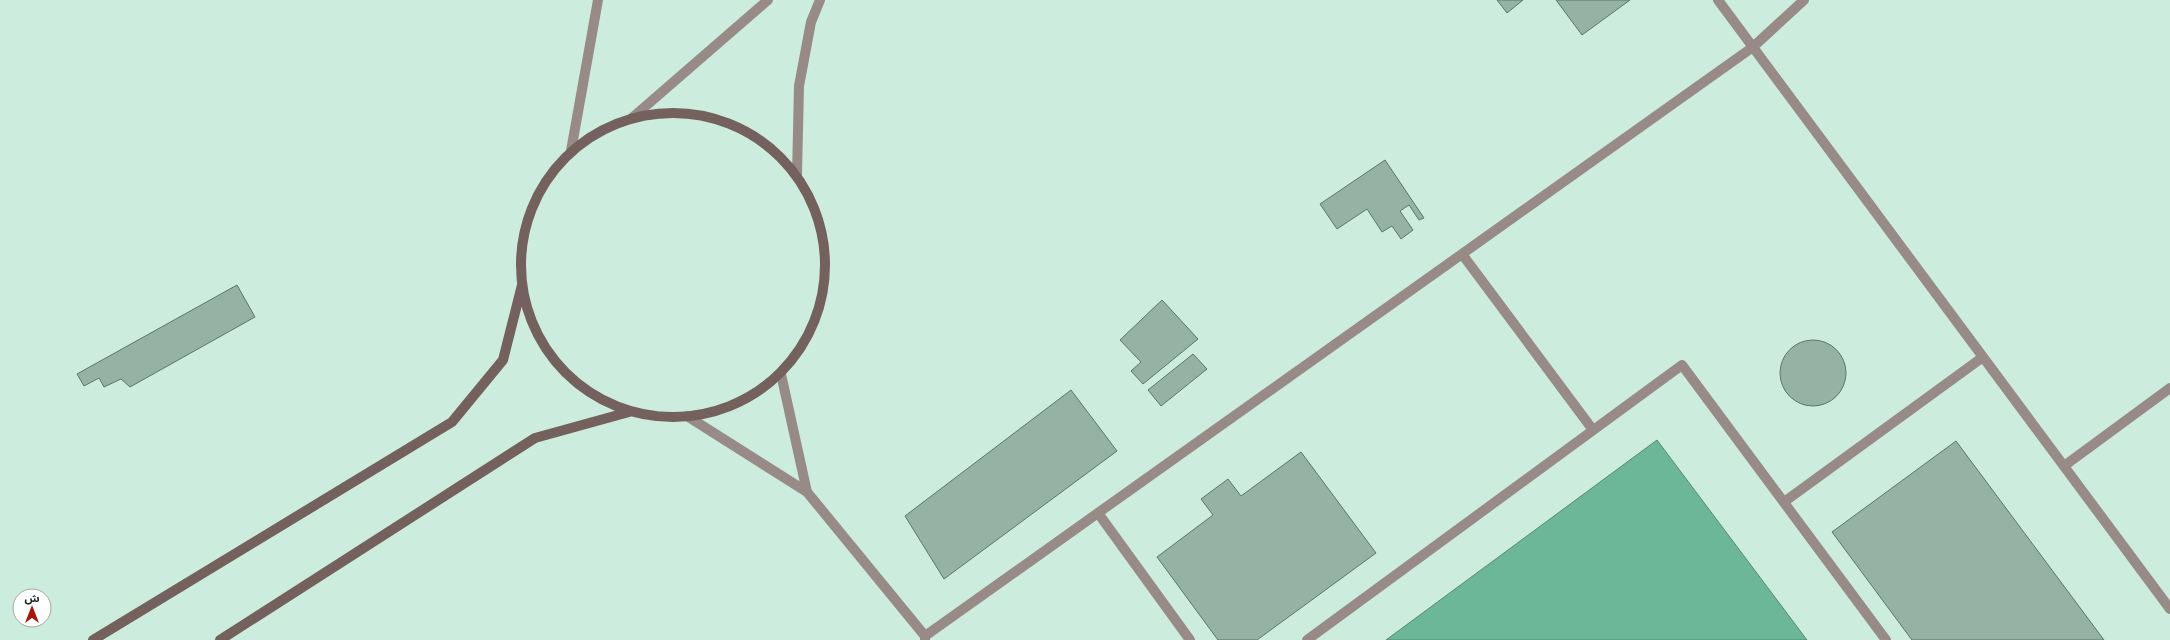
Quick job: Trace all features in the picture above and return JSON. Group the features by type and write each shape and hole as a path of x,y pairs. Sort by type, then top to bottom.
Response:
{"street":[{"path":"571,151 598,0"},
{"path":"632,118 768,0"},
{"path":"797,175 799,86 811,22 820,0"},
{"path":"1718,0 2170,609"},
{"path":"687,416 807,492 925,638 1098,513 1753,47 1804,0"},
{"path":"220,640 535,438 629,412 687,416 722,410 754,394 781,374 806,340 824,293 824,240 811,198 797,175 778,153 755,136 712,117 677,112 632,118 597,132 571,151 552,172 538,193 527,220 520,260 530,321 542,343 561,369 586,390 629,412"},
{"path":"1462,254 1593,430"},
{"path":"93,640 452,422 503,360 523,282"},
{"path":"1784,502 1983,357"},
{"path":"1307,640 1682,365 1886,640"},
{"path":"781,374 807,492"},
{"path":"2064,466 2170,388"},
{"path":"1098,513 1190,640"}],"shaded area":[{"path":"1657,440 1807,640 1386,640"}],"building":[{"path":"1497,0 1523,0 1507,13"},
{"path":"1556,0 1630,0 1582,35"},
{"path":"1385,160 1424,218 1419,220 1409,205 1400,211 1413,230 1401,239 1392,226 1382,232 1367,209 1337,229 1320,204"},
{"path":"237,285 255,317 130,387 121,379 104,387 99,378 84,386 77,374"},
{"path":"1162,300 1198,339 1143,384 1131,371 1141,362 1120,340"},
{"path":"1807,340 1819,340 1831,345 1841,355 1846,367 1844,386 1831,401 1819,406 1807,406 1795,401 1785,391 1780,379 1780,367 1785,355 1795,345"},
{"path":"1193,354 1207,369 1161,406 1148,390"},
{"path":"1071,390 1117,451 944,579 905,516"},
{"path":"1956,441 2104,640 1912,640 1832,532"},
{"path":"1301,452 1376,553 1257,640 1218,640 1157,557 1213,515 1201,499 1228,479 1241,496"}]}
